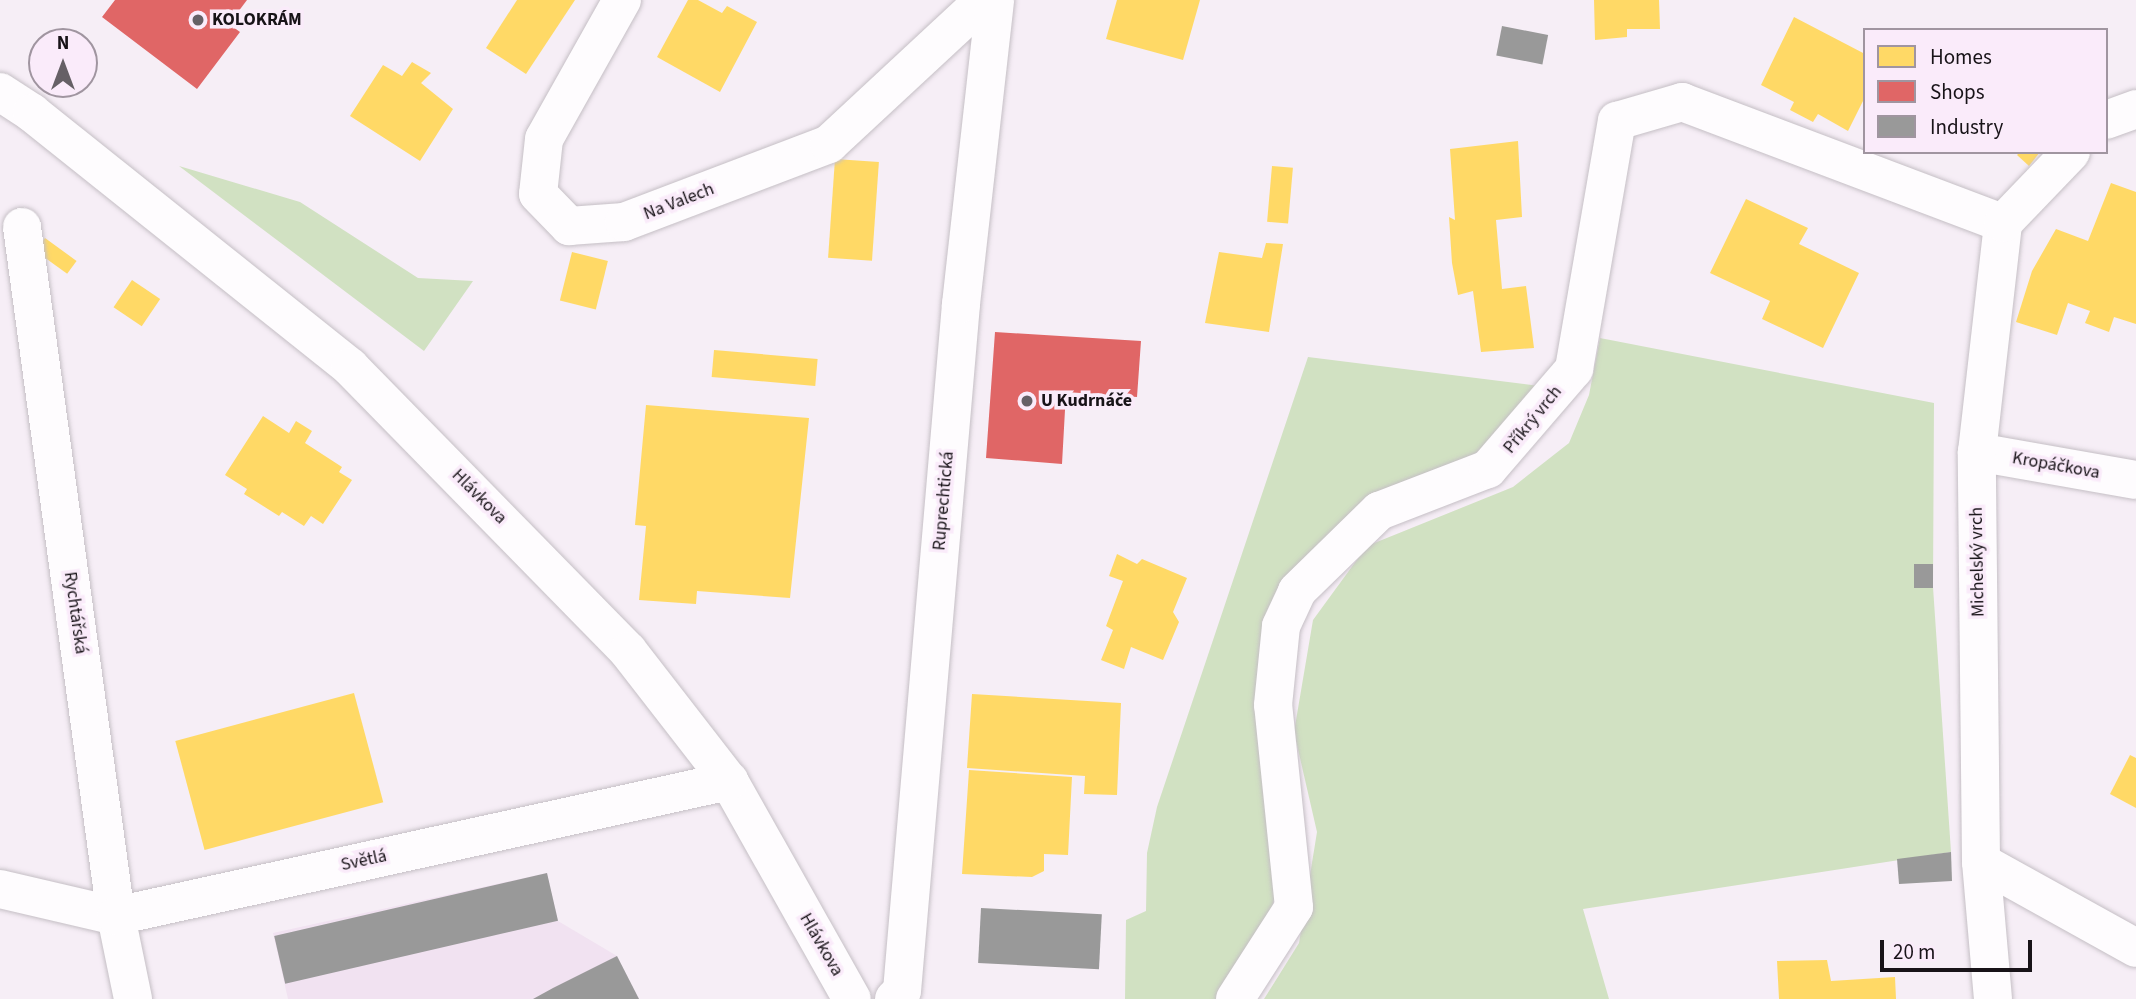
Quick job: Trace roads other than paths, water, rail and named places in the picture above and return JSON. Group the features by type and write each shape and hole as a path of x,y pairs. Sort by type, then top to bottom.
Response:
{"street":[{"name":"Na Valech","path":"622,0 544,139 538,194 569,226 624,222 829,144 984,0"},
{"name":"Ruprechtická","path":"894,999 902,991 961,304 995,0"},
{"name":"Hlávkova","path":"0,92 33,113 350,367 628,651 729,781 852,999"},
{"name":"Příkrý vrch","path":"1235,999 1294,906 1273,705 1281,626 1297,591 1379,511 1488,469 1574,369 1616,121 1682,102 2003,223"},
{"path":"2108,119 2136,109"},
{"path":"2003,223 2069,154"},
{"name":"Michelský vrch","path":"1993,999 1981,862 1977,452 2003,223"},
{"name":"Rychtářská","path":"22,227 116,916 133,999"},
{"name":"Kropáčkova","path":"1977,452 2136,480"},
{"name":"Světlá","path":"0,889 116,916 729,781"},
{"path":"1981,862 2136,948"}],"place":[{"name":"KOLOKRÁM","path":"198,20"},
{"name":"U Kudrnáče","path":"1027,401"}]}
